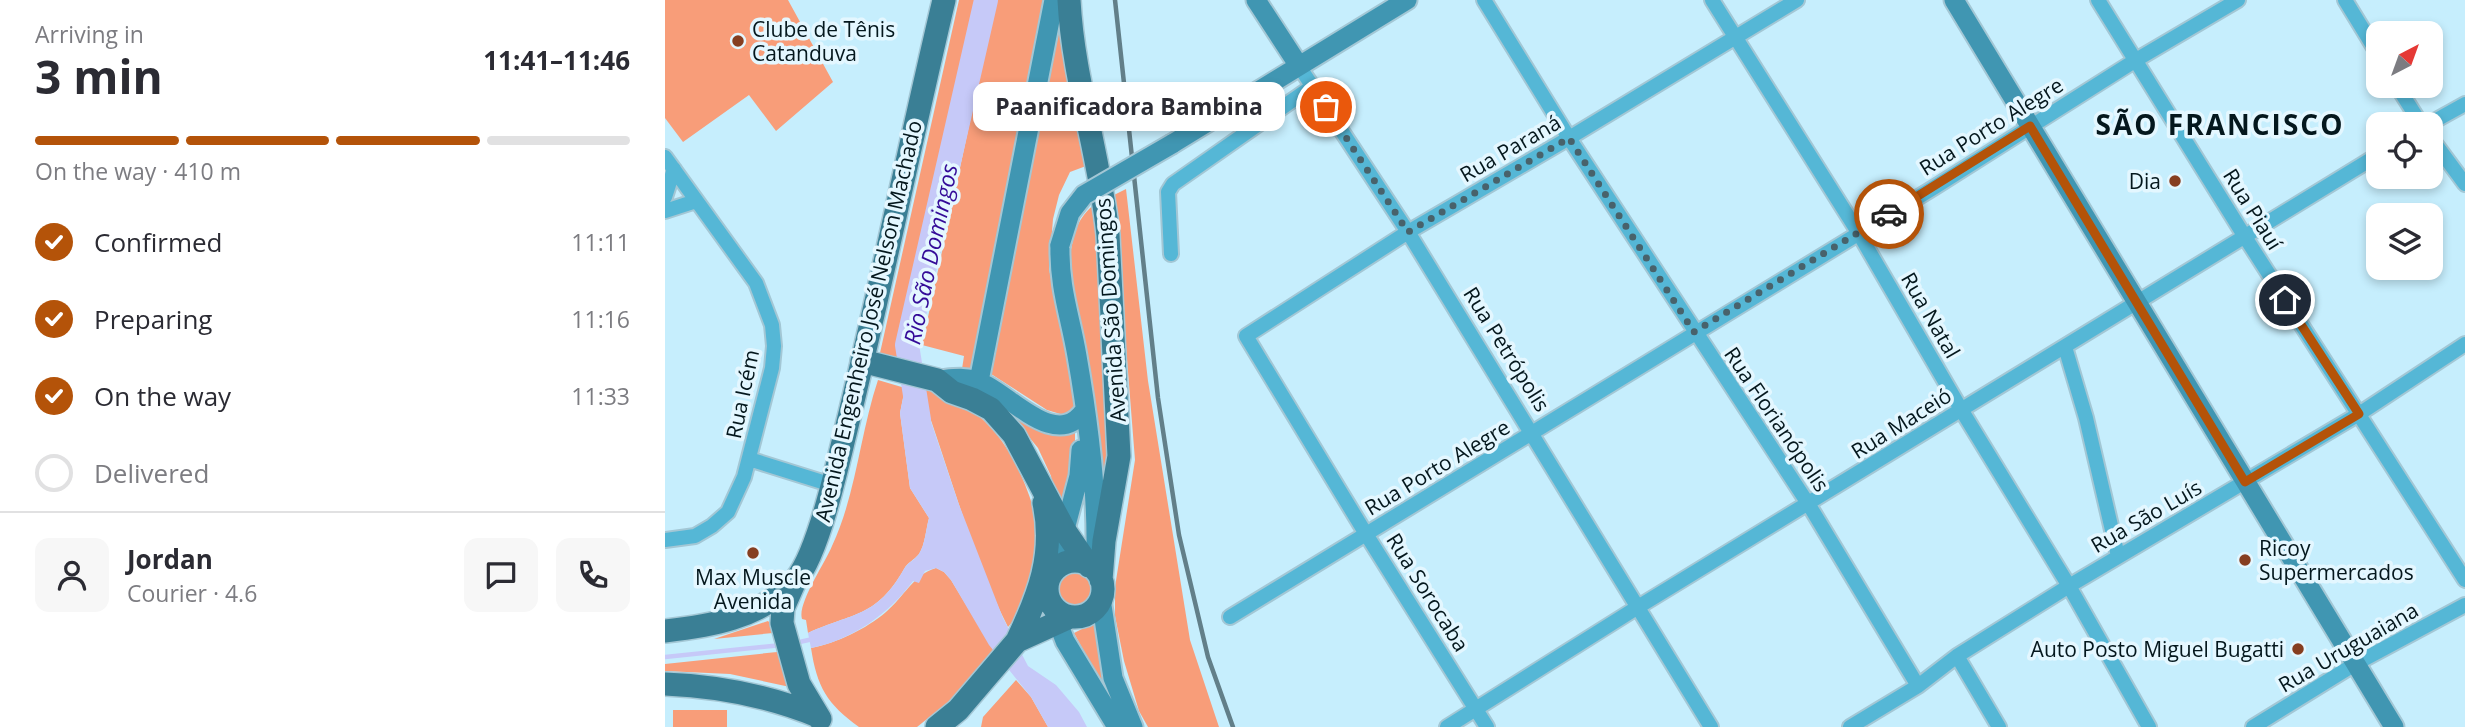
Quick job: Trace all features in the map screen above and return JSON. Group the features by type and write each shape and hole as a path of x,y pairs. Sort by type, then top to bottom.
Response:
{"main road":[{"name":"Avenida Engenheiro José Nelson Machado","path":"665,631 706,626 758,608 794,583 809,557 871,364 944,0"},
{"path":"871,364 937,380 958,378 979,381 1054,0"},
{"name":"Avenida São Domingos","path":"1069,0 1078,72 1105,201 1119,456 1096,579"},
{"name":"Rua Petrópolis","path":"1256,0 1299,66"},
{"path":"1133,727 1113,678 1096,579 1089,433 1077,356 1062,293 1060,245 1065,225 1075,205 1084,195 1407,0"},
{"path":"1954,0 2394,727"},
{"path":"937,380 952,392 972,398 991,409 1014,435 1065,531 1096,579 1090,613 1080,617 1060,615 1017,640"},
{"name":"Avenida São Domingos","path":"979,381 1035,418 1054,425 1076,422 1084,411"},
{"path":"1084,411 1079,476 1047,594 1117,727"},
{"path":"946,721 1017,640 1038,590 1047,551 1048,525 1040,486"},
{"path":"1055,567 1072,561 1082,562 1096,579"},
{"path":"794,583 783,608 782,623 804,696 822,722"},
{"path":"665,684 747,693 795,706 822,722"}],"street":[{"name":"Rua Florianópolis","path":"1484,0 1569,138 1809,505 1918,686"},
{"name":"Rua Natal","path":"1712,0 1858,232 1962,411 2069,586 2149,727"},
{"name":"Rua Paraná","path":"1245,336 1408,232 1797,0"},
{"name":"Rua Piauí","path":"2098,0 2245,237 2465,580"},
{"name":"Rua Porto Alegre","path":"1230,617 2238,0"},
{"path":"2345,0 2366,34"},
{"name":"Rua Petrópolis","path":"1299,66 1408,232 1711,727"},
{"path":"1171,254 1168,192 1173,184 1313,86"},
{"path":"2443,116 2465,104"},
{"path":"2443,154 2465,184"},
{"name":"Rua Maceió","path":"1447,727 1638,607 2366,162"},
{"path":"665,197 669,163"},
{"name":"Rua Icém","path":"665,540 695,536 728,512 749,459 772,368 774,346 772,325 756,283 669,163"},
{"path":"665,211 697,201"},
{"name":"Rua Sorocaba","path":"1245,336 1487,727"},
{"name":"Rua São Luís","path":"1850,727 1918,686 1957,656 2069,586 2359,414 2465,344"},
{"path":"2065,347 2086,418 2118,556"},
{"path":"749,459 832,485"},
{"name":"Rua Uruguaiana","path":"2253,727 2355,664 2465,605"},
{"path":"1957,656 1999,727"}],"shaded area":[{"name":"Clube de Tênis Catanduva","path":"665,0 788,0 833,82 776,131 749,95 683,142 665,118"},
{"path":"959,0 981,0 897,357 880,353"},
{"path":"996,0 1051,0 973,370 962,369 964,356 922,345"},
{"path":"1063,12 1086,166 1070,172 1059,195 1053,219 1049,269 1077,404 1075,410 1067,416 1047,410 988,372"},
{"path":"1126,189 1148,381 1190,640 1219,727 1148,727 1139,711 1124,661 1115,616 1115,587 1135,460 1114,195"},
{"path":"1097,202 1108,456 1103,504 1069,261 1080,221"},
{"path":"878,380 905,388 900,413 910,488 929,518 924,542 919,554 884,597 863,612 808,633 806,620 802,619 804,604 832,546 847,506"},
{"path":"961,386 1048,434 1075,432 1075,465 1062,516 1055,501 1051,476 1038,448 1011,415"},
{"path":"920,389 962,404 979,416 1006,447 1026,486 1040,533 1041,560 1028,595 1008,627 971,540"},
{"path":"936,568 951,580 996,654 957,695 917,727 859,727 825,694 811,648 860,630 892,606 921,576"},
{"path":"1073,568 1081,569 1087,574 1092,580 1092,596 1087,602 1081,607 1073,608 1065,607 1059,602 1054,596 1053,588 1054,580 1059,574 1065,569"},
{"path":"768,621 773,633 714,639"},
{"path":"1096,622 1103,675 1112,704 1074,633"},
{"path":"777,652 781,654 790,687 730,674 665,671 665,664"},
{"path":"1016,680 1031,697 1048,727 981,727 983,717"},
{"path":"673,710 727,710 727,727 673,727"}],"water":[{"path":"905,388 920,389 958,502 1003,618 1028,666 1056,685 1079,712 1087,727 1048,727 1031,697 989,645 951,580 936,568 925,571 919,583 913,581 893,604 868,624 841,639 811,648 808,633 863,612 884,597 923,546 929,518 910,488 900,413"}],"waterway":[{"name":"Rio São Domingos","path":"919,420 907,345 986,0"},
{"path":"795,643 813,639"},
{"path":"665,657 782,645"}],"railway":[{"path":"1115,0 1158,398 1179,535 1208,657 1233,727"}],"way so far":[{"path":"1326,107 1408,232 1569,138 1694,332 1889,214"}],"place":[{"name":"Clube de Tênis Catanduva","path":"738,41"},
{"name":"Paanificadora Bambina","path":"1326,107"},
{"name":"Dia","path":"2175,181"},
{"name":"Max Muscle Avenida","path":"753,553"},
{"name":"Ricoy Supermercados","path":"2245,560"},
{"name":"Auto Posto Miguel Bugatti","path":"2298,649"}],"district":[{"name":"SÃO FRANCISCO","path":"2220,124"}],"route":[{"path":"1889,214 2030,126 2245,482 2359,414 2285,300"}]}
